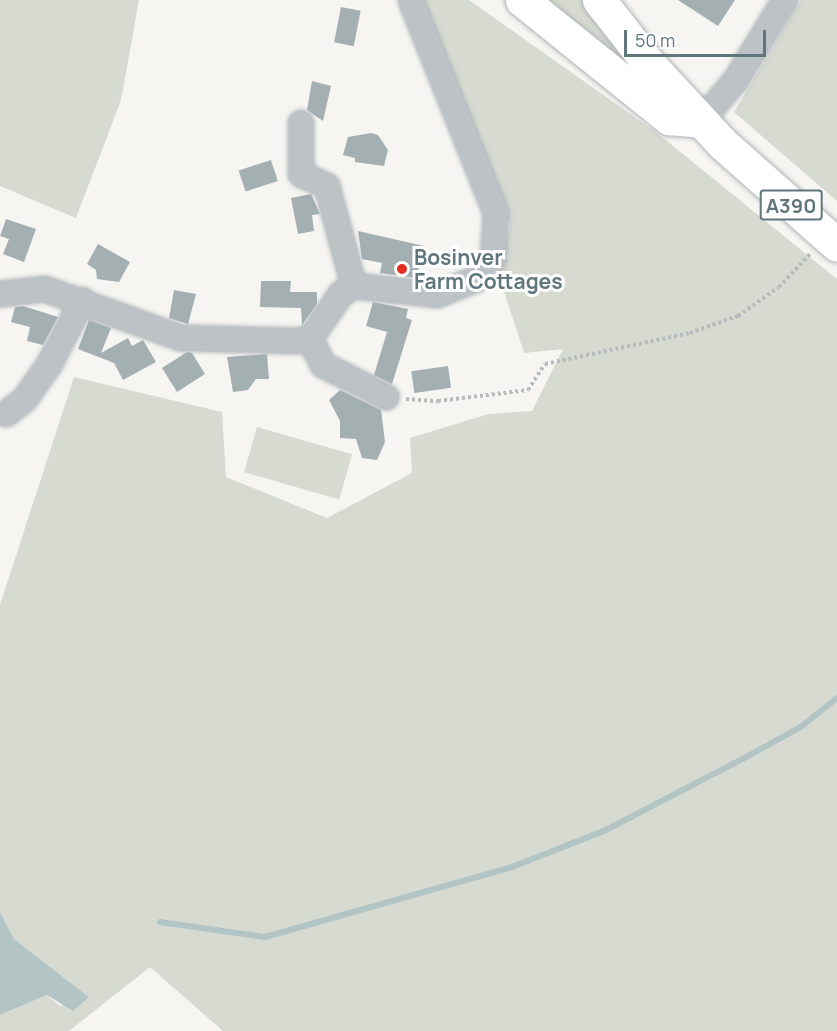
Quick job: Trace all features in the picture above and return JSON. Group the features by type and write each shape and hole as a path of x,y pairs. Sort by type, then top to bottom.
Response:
{"highway":[{"path":"522,0 669,118 701,121"},
{"name":"A390","path":"599,0 701,121 832,240"}],"street":[{"path":"310,339 341,294 354,286 438,295 476,279 493,260 496,213 411,0"},
{"path":"701,121 736,80 785,0"},
{"path":"301,123 294,172 327,186 354,286"},
{"path":"0,294 45,289 83,300 181,338 310,339"},
{"path":"6,414 25,399 49,365 83,300"},
{"path":"310,339 323,365 386,397"}],"path":[{"path":"386,397 438,401 528,390 545,364 690,333 738,316 779,288 832,240"}],"shaded area":[{"path":"0,0 139,0 121,100 76,218 0,186"},
{"path":"424,0 469,0 657,133 837,279 837,1031 223,1031 150,967 69,1031 0,1031 0,1015 47,995 60,1006 89,997 14,939 0,912 0,605 74,377 222,412 226,477 327,518 412,473 410,438 488,414 532,411 563,349 524,353 499,276 510,225 503,201"},
{"path":"548,0 582,0 661,98"},
{"path":"801,0 837,0 837,201 734,112"},
{"path":"257,427 352,454 339,499 244,472"},
{"path":"0,912 14,939 89,997 73,1011 47,995 0,1015"}],"building":[{"path":"678,0 735,0 718,26"},
{"path":"341,7 361,11 354,46 334,42"},
{"path":"312,81 331,86 323,121 307,110"},
{"path":"371,133 378,135 388,150 384,166 355,162 355,158 343,155 348,137"},
{"path":"271,160 278,181 245,191 239,171"},
{"path":"311,194 320,214 312,215 314,231 298,234 291,198"},
{"path":"6,219 36,229 24,262 3,254 9,239 0,236"},
{"path":"358,231 424,246 416,278 380,273 382,263 362,259"},
{"path":"98,244 130,262 119,282 97,279 96,270 87,264"},
{"path":"261,281 291,281 290,292 317,292 317,304 302,325 301,308 260,307"},
{"path":"174,290 196,294 188,324 169,318"},
{"path":"373,302 408,309 406,318 412,320 392,384 374,375 387,332 366,326"},
{"path":"23,306 58,317 43,345 27,341 30,327 11,322 15,307"},
{"path":"89,320 111,328 101,353 128,338 132,346 143,340 156,362 123,380 114,363 78,349"},
{"path":"187,352 192,353 205,374 177,392 162,368"},
{"path":"267,354 269,379 256,379 248,390 233,392 227,357"},
{"path":"448,366 451,388 414,393 411,371"},
{"path":"340,390 381,410 385,442 377,460 362,458 356,439 340,438 340,421 329,400"}],"waterway":[{"path":"160,922 265,937 512,867 604,831 802,726 837,698"}],"place":[{"name":"Bosinver Farm Cottages","path":"402,269"}]}
